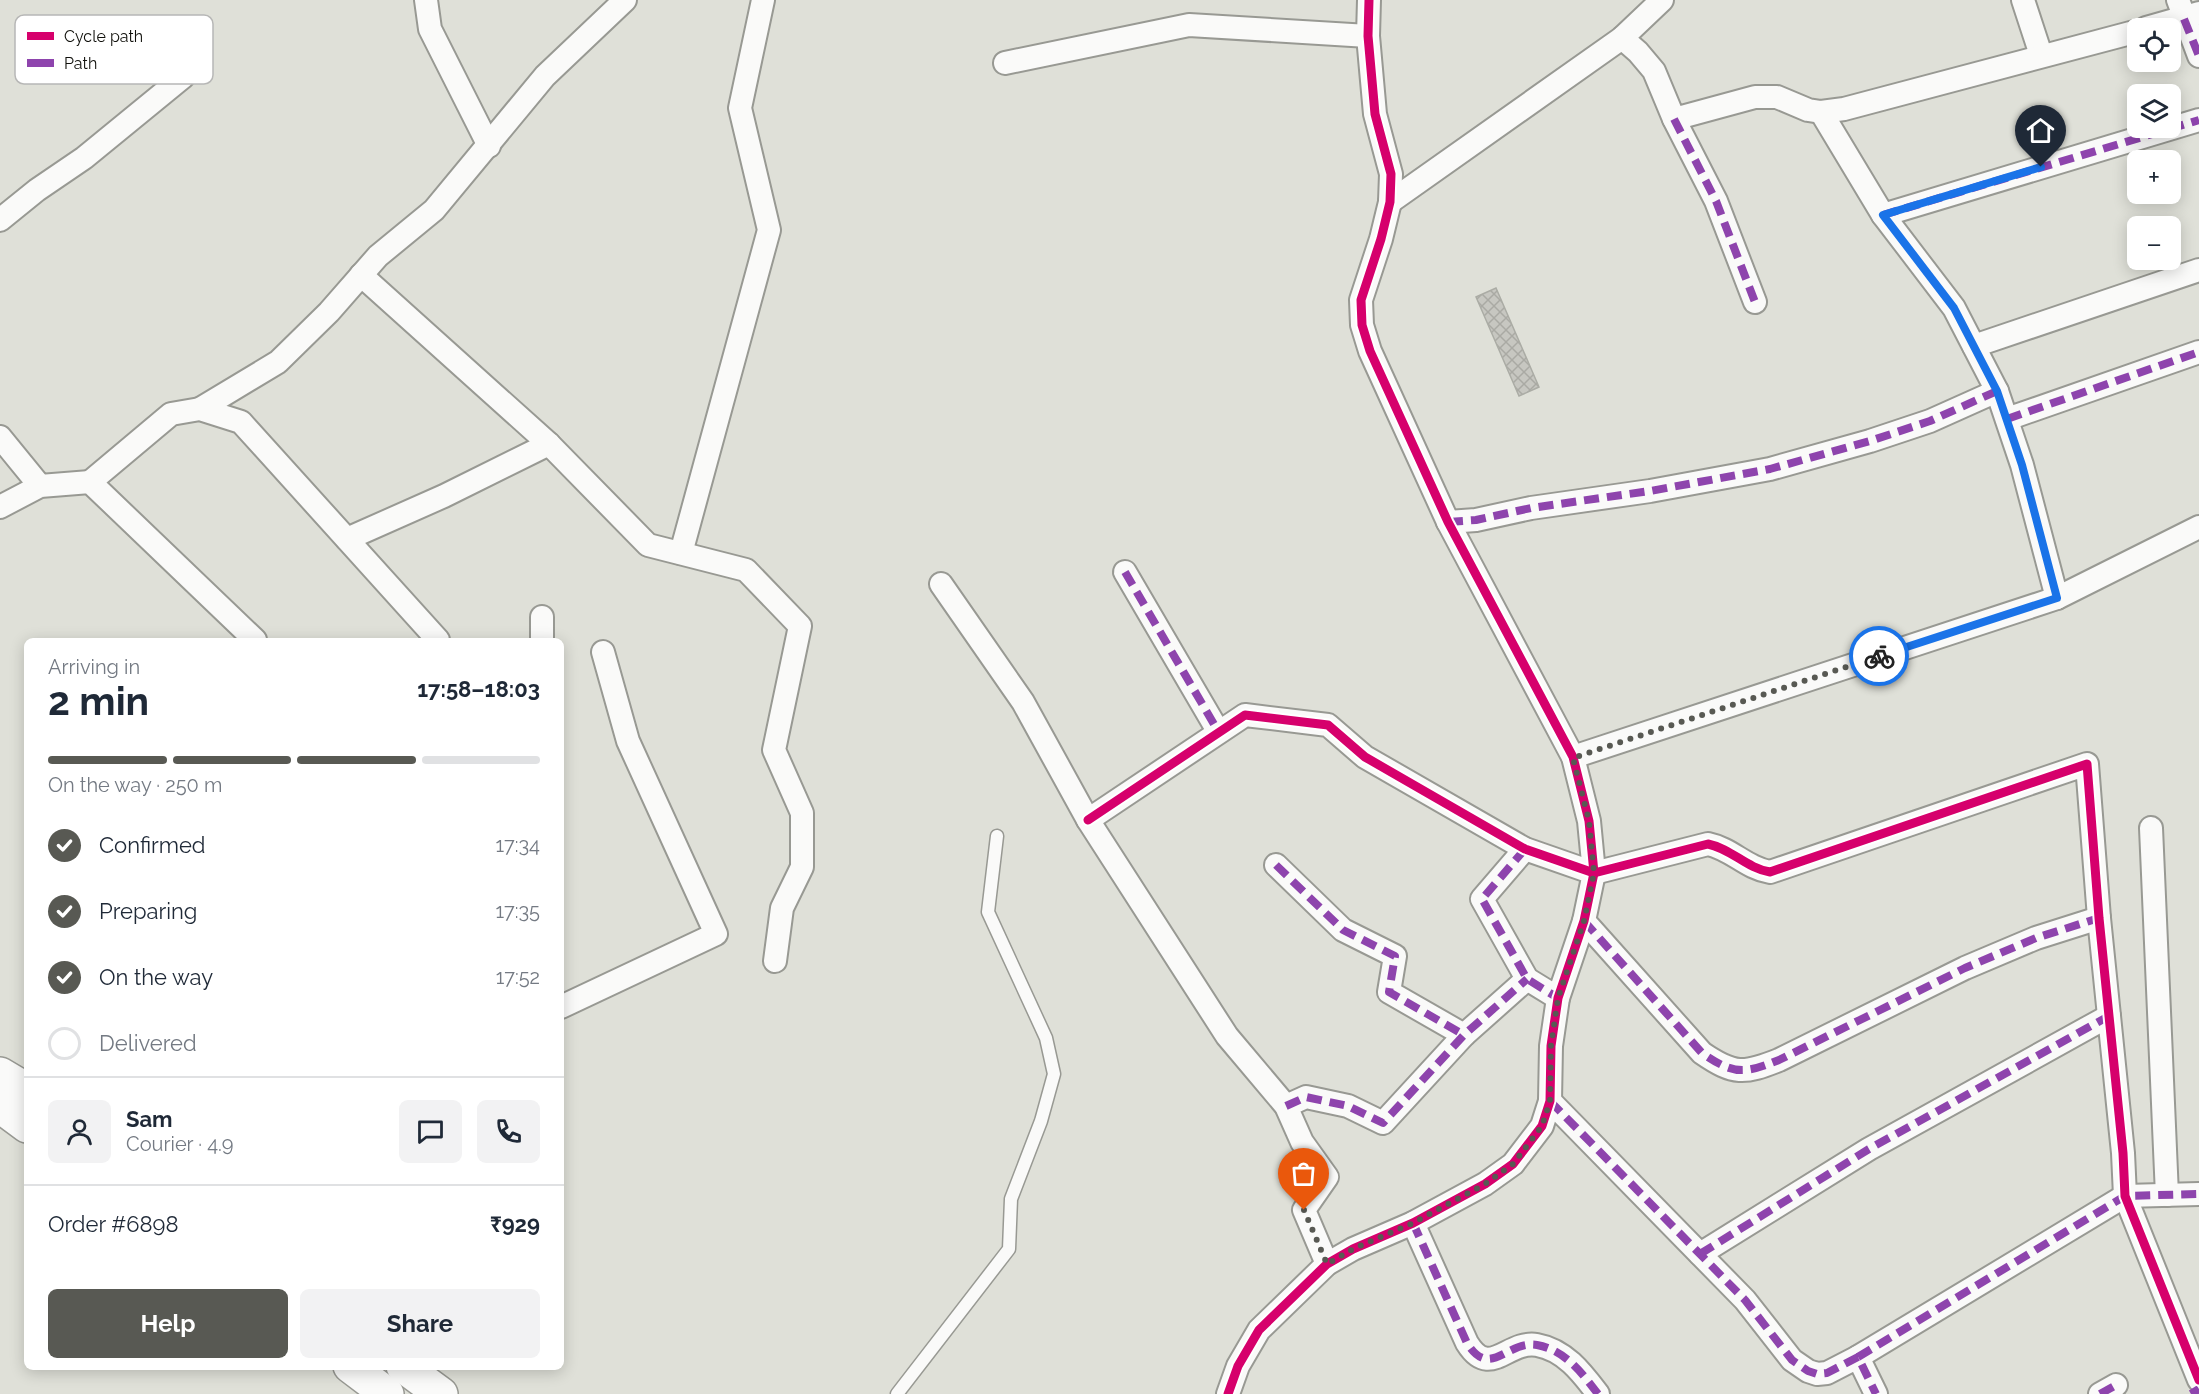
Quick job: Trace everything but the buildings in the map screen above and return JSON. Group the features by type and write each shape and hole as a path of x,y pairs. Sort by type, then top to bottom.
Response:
{"main road":[{"path":"0,1074 24,1088"},
{"path":"0,1106 24,1124"},
{"path":"355,1370 387,1394"},
{"path":"408,1370 441,1394"}],"street":[{"path":"426,0 430,29 489,146"},
{"path":"0,507 40,486 90,482 171,414 200,409 278,362 329,312 378,256 434,210 545,76 625,0"},
{"path":"681,553 769,230 740,108 763,0"},
{"path":"1228,1394 1238,1366 1259,1330 1327,1264 1353,1249 1413,1223 1485,1184 1513,1164 1542,1126 1550,1101 1551,1046 1558,998 1584,921 1594,873 1589,821 1573,758 1448,522 1370,351 1362,325 1361,300 1381,239 1390,202 1391,174 1375,114 1368,36 1369,0"},
{"path":"1390,202 1622,38 1662,0"},
{"path":"2023,0 2041,55"},
{"path":"2170,18 2187,11 2199,56"},
{"path":"1005,63 1189,25 1368,36"},
{"path":"1674,119 1755,97 1777,97 1808,110 1821,112 1844,109 2127,34"},
{"path":"1622,38 1654,71 1674,119 1716,201 1755,302"},
{"path":"0,220 37,190 84,158 174,84"},
{"path":"1821,112 1883,215 1954,308 1997,391 2007,419 2057,598"},
{"path":"1883,215 2199,120"},
{"path":"1974,346 2199,270"},
{"path":"362,275 549,444 648,546 746,570 800,626 774,750 802,813 802,867 782,908 775,962"},
{"path":"2007,419 2199,352"},
{"path":"1448,522 1476,520 1531,508 1650,491 1770,469 1870,441 1930,421 1997,391"},
{"path":"200,409 241,422 436,638"},
{"path":"0,437 40,486"},
{"path":"347,540 444,496 549,444"},
{"path":"90,482 253,638"},
{"path":"1573,758 2057,598 2199,527"},
{"path":"1125,572 1218,731"},
{"path":"941,584 1023,702 1088,820 1227,1036 1286,1106 1302,1142 1327,1177 1304,1210 1327,1264"},
{"path":"542,617 542,638"},
{"path":"564,1006 716,934 628,741 603,652"},
{"path":"1088,820 1245,715 1328,725 1365,757 1525,849 1594,873 1708,844 1721,847 1759,870 1770,872 2086,764 2099,918 2124,1153 2126,1196 2199,1380"},
{"path":"2151,828 2167,1195"},
{"path":"1525,849 1482,898 1527,979 1558,998"},
{"path":"1276,865 1343,930 1395,956 1389,992 1464,1035"},
{"path":"1584,921 1702,1053 1721,1066 1735,1070 1754,1070 1790,1055 1965,968 2036,938 2099,918"},
{"path":"1286,1106 1306,1096 1348,1106 1383,1123 1464,1035 1527,979"},
{"path":"1700,1254 1869,1149 2109,1016"},
{"path":"1550,1101 1745,1300 1792,1360 1817,1374 1827,1373 1858,1356 2126,1196 2199,1194"},
{"path":"1413,1223 1474,1355 1480,1359 1491,1358 1514,1348 1535,1344 1559,1353 1581,1371 1598,1394"},
{"path":"1858,1356 1876,1394"},
{"path":"2191,1394 2199,1389"}],"lane":[{"path":"897,1394 1009,1248 1011,1198 1041,1121 1054,1074 1046,1038 988,912 997,836"}],"marked path":[{"path":"2184,19 2199,56"},
{"path":"1674,119 1716,201 1755,302"},
{"path":"1883,215 2199,120"},
{"path":"2007,419 2199,352"},
{"path":"1448,522 1476,520 1531,508 1650,491 1770,469 1870,441 1930,421 1997,391"},
{"path":"1125,572 1218,731"},
{"path":"1525,849 1482,899 1527,979 1558,998"},
{"path":"1276,865 1343,930 1395,956 1389,992 1464,1035"},
{"path":"1584,921 1702,1053 1731,1069 1748,1070 1779,1060 1965,968 2036,938 2099,918"},
{"path":"1286,1106 1306,1097 1348,1106 1383,1123 1464,1035 1527,979"},
{"path":"1700,1254 1869,1149 2109,1016"},
{"path":"1550,1101 1745,1300 1792,1360 1817,1374 1827,1373 1858,1357 1876,1394"},
{"path":"1858,1357 2125,1196 2199,1194"},
{"path":"1413,1223 1467,1343 1475,1354 1491,1359 1526,1345 1547,1348 1572,1363 1598,1394"},
{"path":"2100,1394 2116,1385"},
{"path":"2191,1394 2199,1389"}],"cycle path":[{"path":"1228,1394 1238,1366 1259,1330 1327,1264 1353,1249 1413,1223 1485,1184 1513,1164 1542,1126 1550,1101 1551,1046 1558,998 1584,921 1594,873 1589,821 1573,757 1448,522 1370,351 1362,325 1361,300 1381,239 1390,202 1391,174 1375,114 1368,36 1369,0"},
{"path":"1088,820 1245,715 1328,725 1365,757 1525,849 1594,873 1708,844 1717,846 1754,867 1770,872 2087,764 2125,1196 2199,1380"}],"way so far":[{"path":"1304,1210 1327,1264 1353,1249 1413,1223 1485,1184 1513,1164 1542,1126 1550,1101 1551,1046 1558,998 1584,921 1594,873 1589,821 1573,758 1879,656"}],"route":[{"path":"1879,656 2057,598 2022,465 1997,391 1954,308 1883,215 2041,167"}]}
